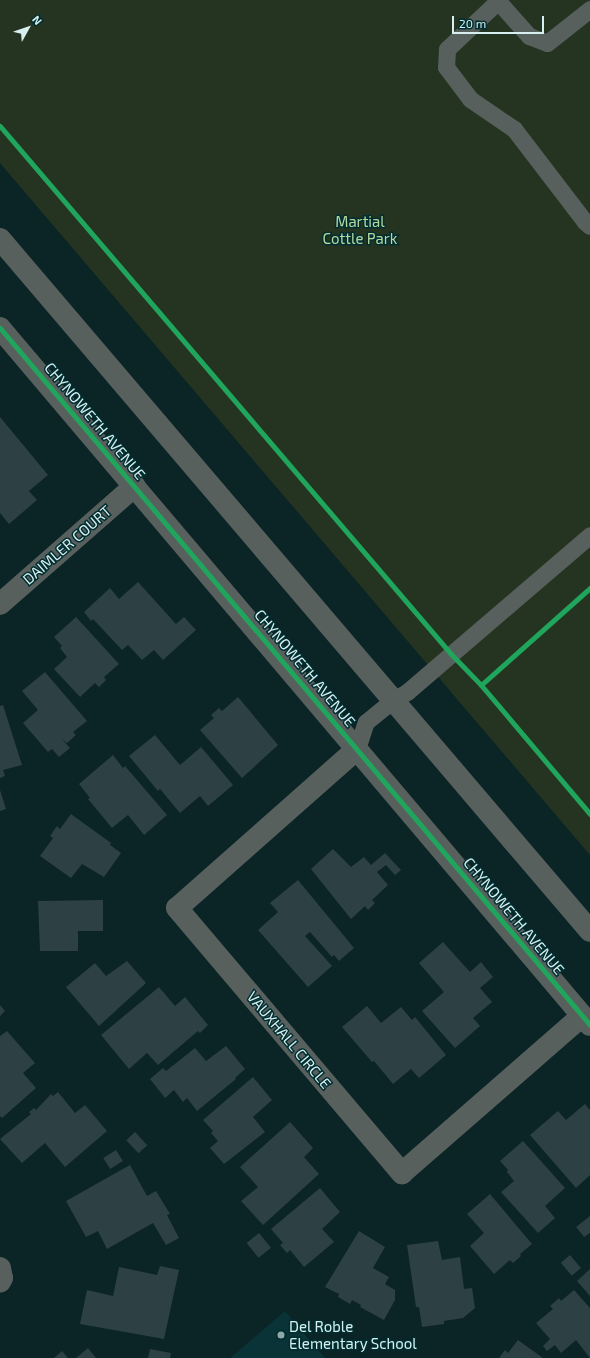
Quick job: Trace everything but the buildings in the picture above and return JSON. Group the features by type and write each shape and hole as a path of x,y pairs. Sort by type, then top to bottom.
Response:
{"street":[{"path":"0,239 590,931"},
{"name":"CHYNOWETH AVENUE","path":"0,328 586,1020"},
{"name":"DAIMLER COURT","path":"0,604 135,486"},
{"name":"VAUXHALL CIRCLE","path":"357,749 177,908 182,914 402,1172 586,1020"},
{"path":"0,1268 2,1278 0,1282"}],"lane":[{"path":"590,10 547,43 529,36 497,1 447,49 446,67 470,99 514,129 585,222 590,226"},
{"path":"357,749 366,722 393,700 407,692 590,535"}],"shaded area":[{"name":"Del Roble Elementary School","path":"285,1311 325,1358 230,1358"}],"green space":[{"name":"Martial Cottle Park","path":"0,0 590,0 590,855 0,163"}],"cycle path":[{"path":"0,126 451,654 481,685 590,814"},
{"path":"0,328 590,1025"},
{"path":"481,685 590,588"}],"place":[{"name":"Del Roble Elementary School","path":"281,1335"}]}
